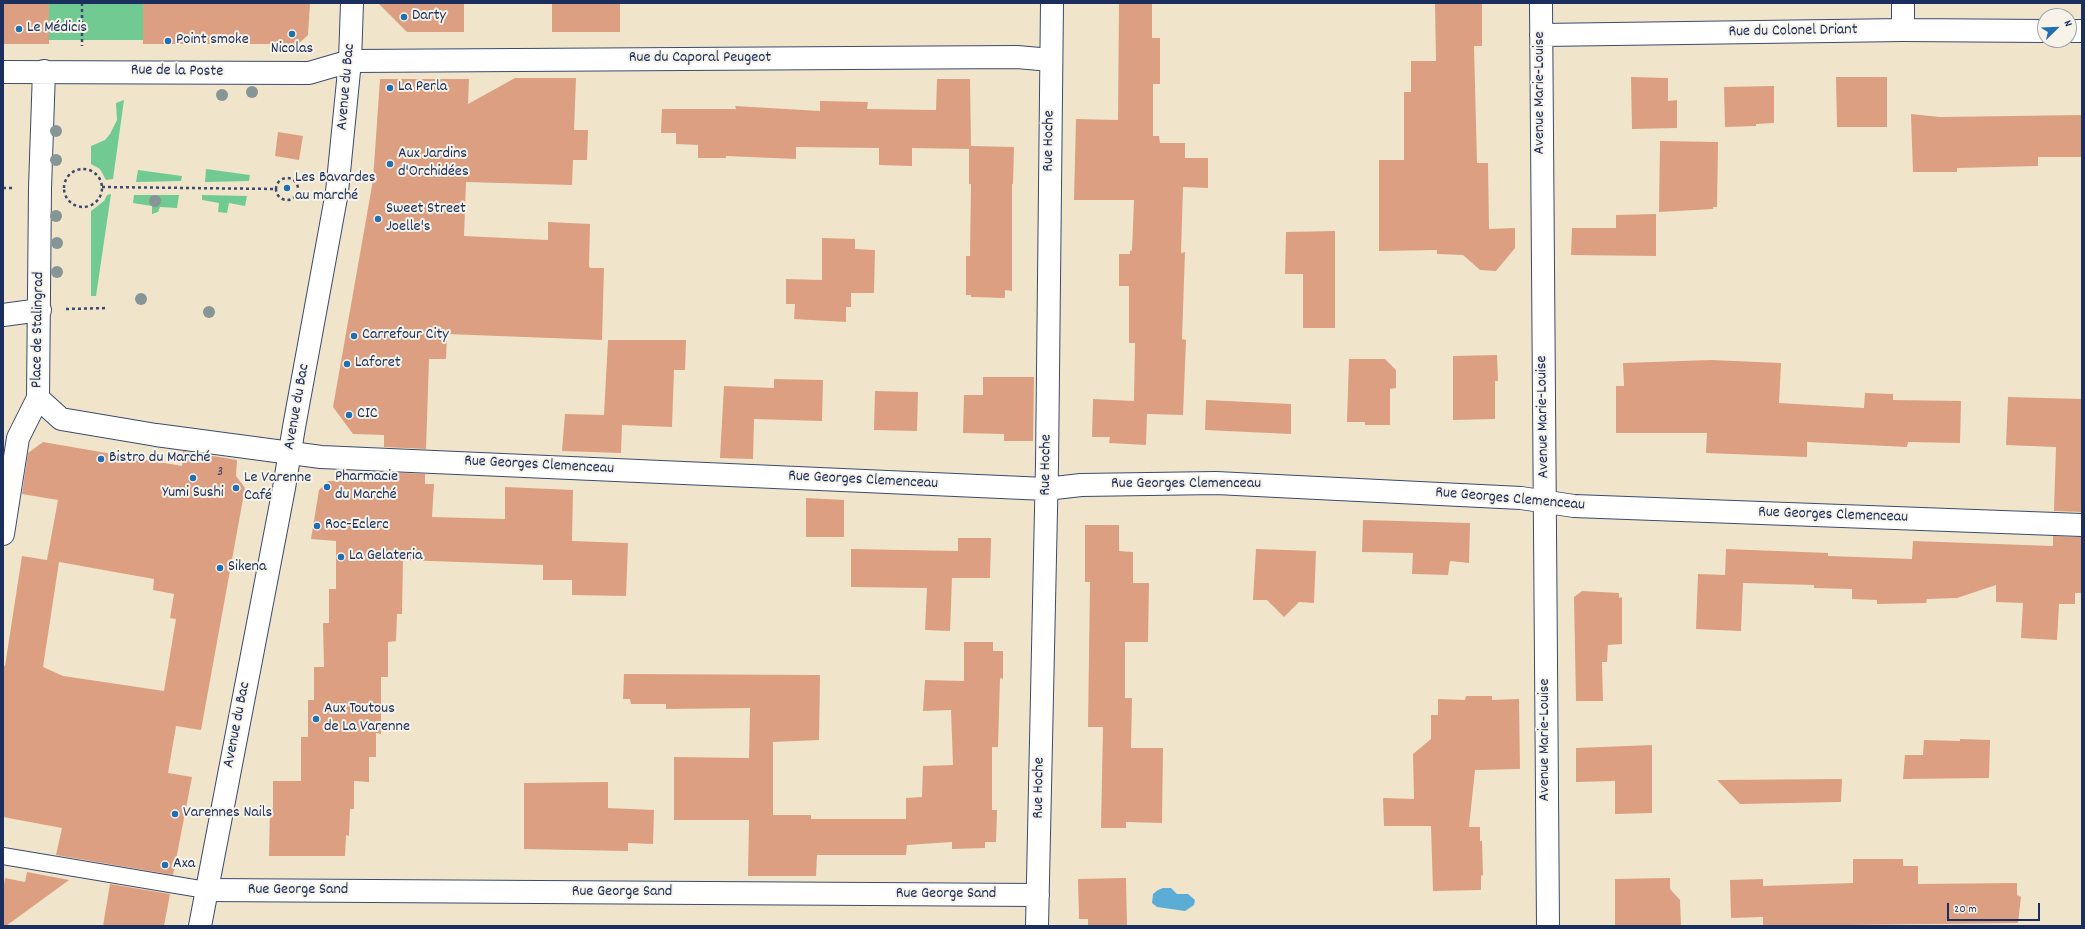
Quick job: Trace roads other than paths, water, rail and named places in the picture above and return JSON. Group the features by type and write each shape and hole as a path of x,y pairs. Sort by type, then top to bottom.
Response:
{"street":[{"name":"Avenue du Bac","path":"200,926 290,453 337,192 350,60 352,3"},
{"name":"Rue Hoche","path":"1037,926 1046,489 1052,3"},
{"name":"Avenue Marie-Louise","path":"1541,3 1548,926"},
{"path":"1902,30 1903,3"},
{"name":"Rue du Colonel Driant","path":"1541,35 1902,30 2037,31"},
{"name":"Rue du Caporal Peugeot","path":"350,60 1009,57 1051,60"},
{"name":"Rue de la Poste","path":"3,72 309,72 350,60"},
{"name":"Place de Stalingrad","path":"44,71 40,188 38,398 61,419 290,453"},
{"path":"3,315 40,310"},
{"path":"3,534 18,438 38,398"},
{"name":"Rue Georges Clemenceau","path":"290,453 329,457 1046,489 1081,485 1216,483 1521,498 1574,506 2082,525"},
{"name":"Rue George Sand","path":"206,890 1038,895"}],"lane":[{"path":"3,856 206,890"}],"water":[{"path":"1163,888 1171,888 1177,894 1188,894 1195,900 1194,905 1185,911 1157,907 1152,903 1153,894"}],"place":[{"name":"Darty","path":"404,17"},
{"name":"Le Médicis","path":"19,29"},
{"name":"Nicolas","path":"292,34"},
{"name":"Point smoke","path":"168,41"},
{"name":"La Perla","path":"390,88"},
{"name":"Aux Jardins d'Orchidées","path":"390,164"},
{"name":"Les Bavardes au marché","path":"287,188"},
{"name":"Sweet Street Joelle's","path":"378,219"},
{"name":"Carrefour City","path":"354,336"},
{"name":"Laforet","path":"347,364"},
{"name":"CIC","path":"349,415"},
{"name":"Bistro du Marché","path":"101,459"},
{"name":"Yumi Sushi","path":"193,478"},
{"name":"Pharmacie du Marché","path":"327,487"},
{"name":"Le Varenne Café","path":"236,488"},
{"name":"Roc-Eclerc","path":"317,526"},
{"name":"La Gelateria","path":"341,557"},
{"name":"Sikena","path":"220,568"},
{"name":"Aux Toutous de La Varenne","path":"316,719"},
{"name":"Varennes Nails","path":"175,814"},
{"name":"Axa","path":"165,865"}]}
